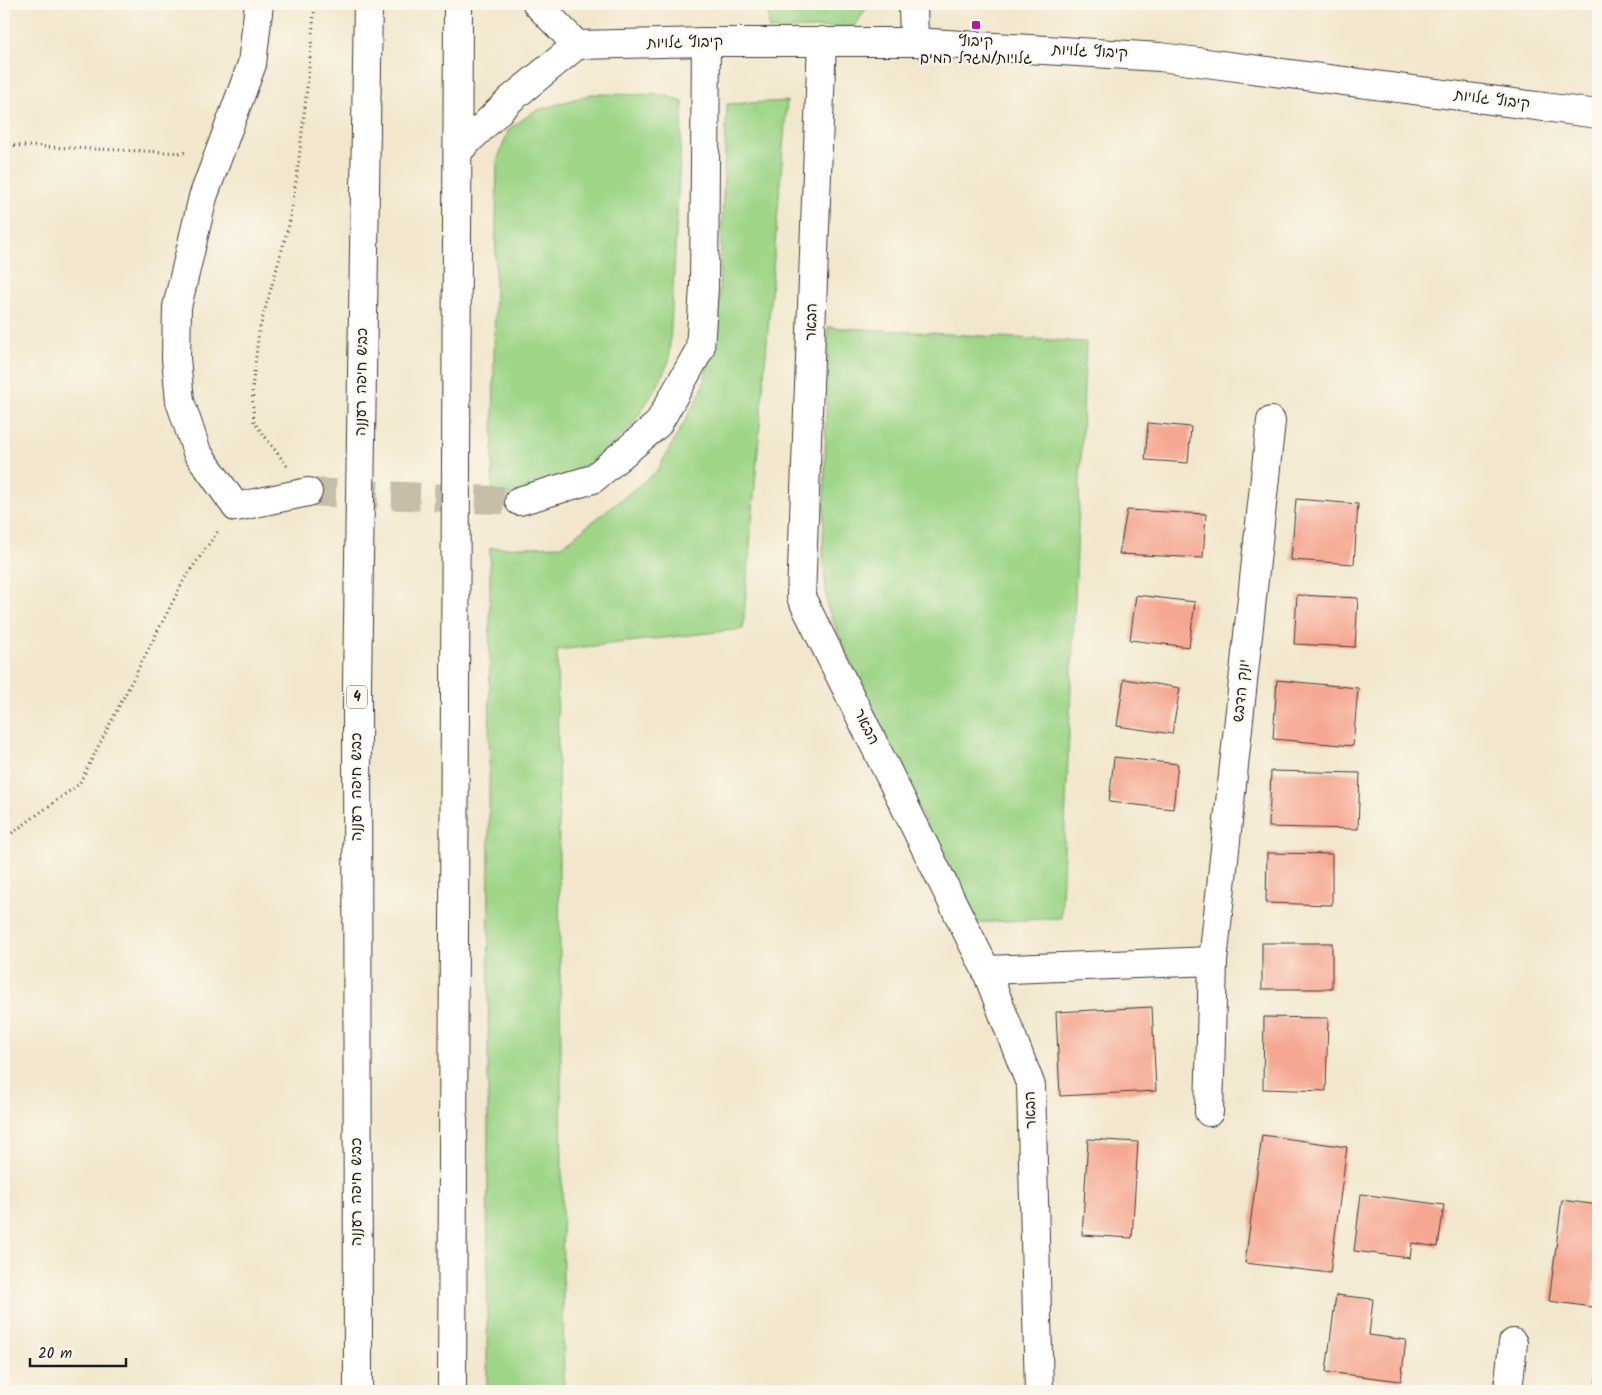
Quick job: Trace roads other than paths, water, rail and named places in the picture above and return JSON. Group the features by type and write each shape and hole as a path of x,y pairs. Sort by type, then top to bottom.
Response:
{"main road":[{"path":"259,4 252,64 203,197 177,307 176,358 180,401 197,452 236,507 308,492"},
{"name":"כביש חיפה רעננה","path":"358,1391 357,683 368,4"},
{"path":"452,1391 458,4"},
{"path":"458,151 511,99 577,45 537,4"},
{"path":"913,4 914,42"},
{"name":"הבאר","path":"822,41 802,598 986,970 1031,1086 1039,1391"},
{"path":"519,501 593,479 658,424 700,349 704,287 706,42"},
{"name":"קיבוץ גלויות","path":"577,45 706,42 914,42 1160,57 1598,114"},
{"name":"יונק הדבש","path":"1209,1112 1213,960 1271,420"},
{"path":"986,970 1213,960"},
{"path":"1508,1391 1513,1343"}],"tunnel":[{"path":"308,492 519,501"}],"place":[{"name":"קיבוץ גלויות/מגדל המים","path":"976,25"}]}
